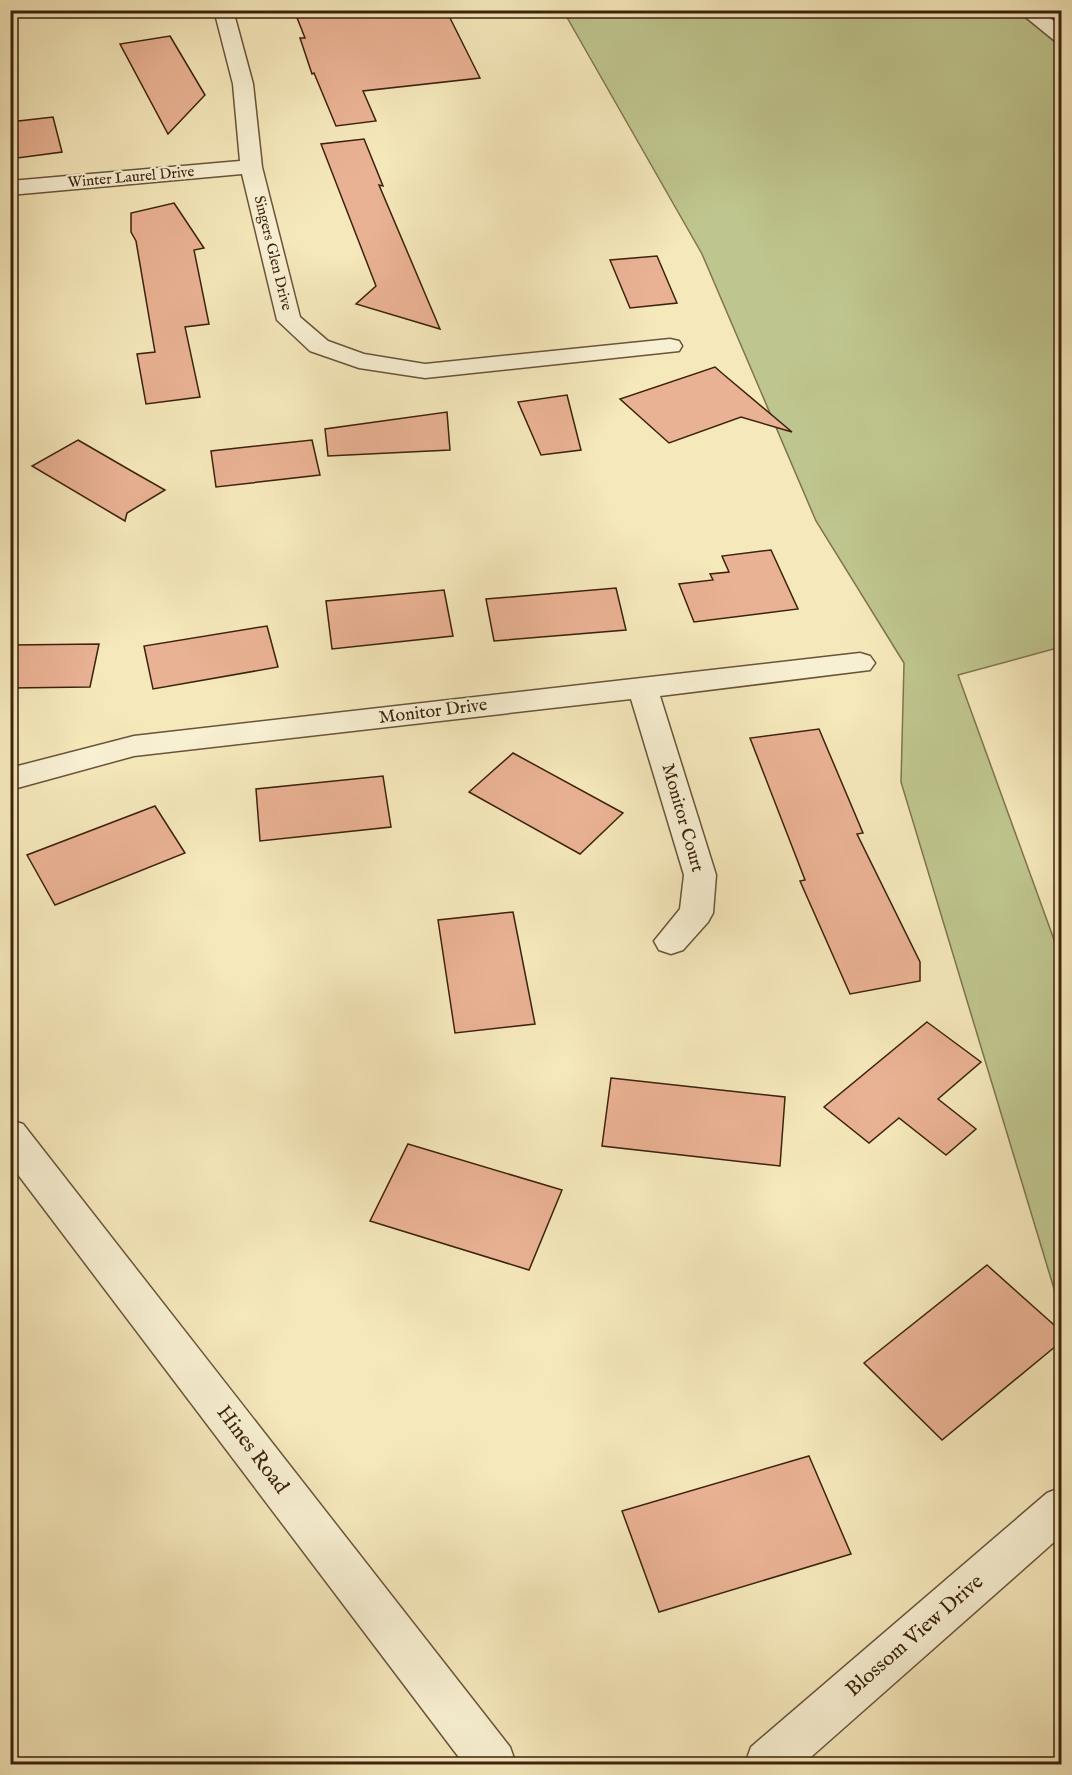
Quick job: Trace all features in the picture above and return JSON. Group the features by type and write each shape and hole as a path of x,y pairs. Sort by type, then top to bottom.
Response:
{"street":[{"name":"Singers Glen Drive","path":"223,10 243,84 251,167 290,320 319,346 359,361 425,371 670,346"},
{"path":"1026,10 1062,38"},
{"name":"Winter Laurel Drive","path":"10,188 251,167"},
{"name":"Monitor Drive","path":"10,779 134,746 860,663"},
{"name":"Monitor Court","path":"643,688 700,875 696,913 671,941"},
{"name":"Hines Road","path":"10,1135 493,1764"},
{"name":"Blossom View Drive","path":"768,1764 1062,1507"}],"green space":[{"path":"603,10 1026,11 1061,37 1061,647 958,675 1061,959 1061,1312 901,782 904,663 816,521 702,254 565,14"}],"building":[{"path":"294,10 446,10 480,78 363,91 376,121 336,126 314,73 312,74 300,38 305,38"},
{"path":"170,36 205,95 168,134 120,44"},
{"path":"53,117 62,152 10,159 10,122"},
{"path":"364,139 383,186 379,185 440,329 356,304 376,286 321,144"},
{"path":"174,203 204,248 194,250 209,324 185,327 200,397 146,404 137,354 155,352 136,241 131,232 131,213"},
{"path":"657,256 677,303 630,308 610,260"},
{"path":"715,367 792,432 741,417 669,443 620,399"},
{"path":"567,395 581,450 541,455 518,402"},
{"path":"447,412 450,450 328,456 325,429"},
{"path":"78,440 165,490 127,513 125,521 32,466"},
{"path":"312,440 320,475 216,487 211,451"},
{"path":"771,550 798,609 694,622 679,584 713,580 710,574 729,572 722,556"},
{"path":"616,588 626,630 494,641 486,599"},
{"path":"444,590 453,636 332,649 326,601"},
{"path":"267,626 278,667 153,689 144,646"},
{"path":"99,644 90,687 10,688 10,645"},
{"path":"819,729 863,833 857,834 920,962 920,981 850,994 800,881 805,880 750,738"},
{"path":"513,753 623,813 580,854 469,792"},
{"path":"383,776 391,827 260,841 256,789"},
{"path":"155,806 185,853 55,905 27,855"},
{"path":"513,912 535,1024 455,1033 438,920"},
{"path":"927,1022 981,1062 938,1099 976,1129 946,1155 899,1118 869,1143 824,1107"},
{"path":"611,1078 785,1097 780,1166 602,1146"},
{"path":"408,1144 562,1190 529,1270 370,1221"},
{"path":"987,1265 1062,1332 1062,1341 942,1440 864,1363"},
{"path":"809,1456 851,1554 659,1612 622,1511"}]}
